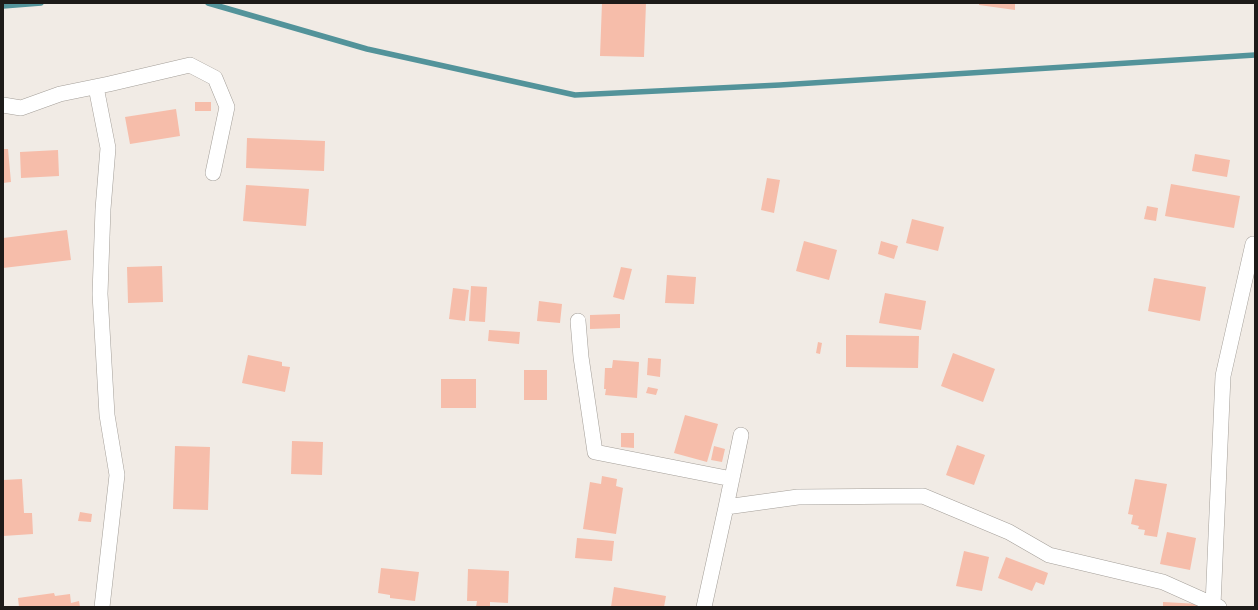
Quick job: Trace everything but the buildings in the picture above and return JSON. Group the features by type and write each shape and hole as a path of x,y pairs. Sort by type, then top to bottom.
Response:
{"street":[{"path":"3,105 21,108 60,94 190,65 215,78 227,107 212,172"},
{"path":"96,87 108,148 103,209 100,294 107,415 117,475 102,607"},
{"path":"726,507 798,497 923,496 1009,532 1049,555 1163,582 1216,606 1223,376 1253,244"},
{"path":"578,321 581,357 595,452 732,479"},
{"path":"704,607 741,435"}],"waterway":[{"path":"3,6 41,3"},
{"path":"208,3 367,49 575,95 780,85 1255,55"}]}
